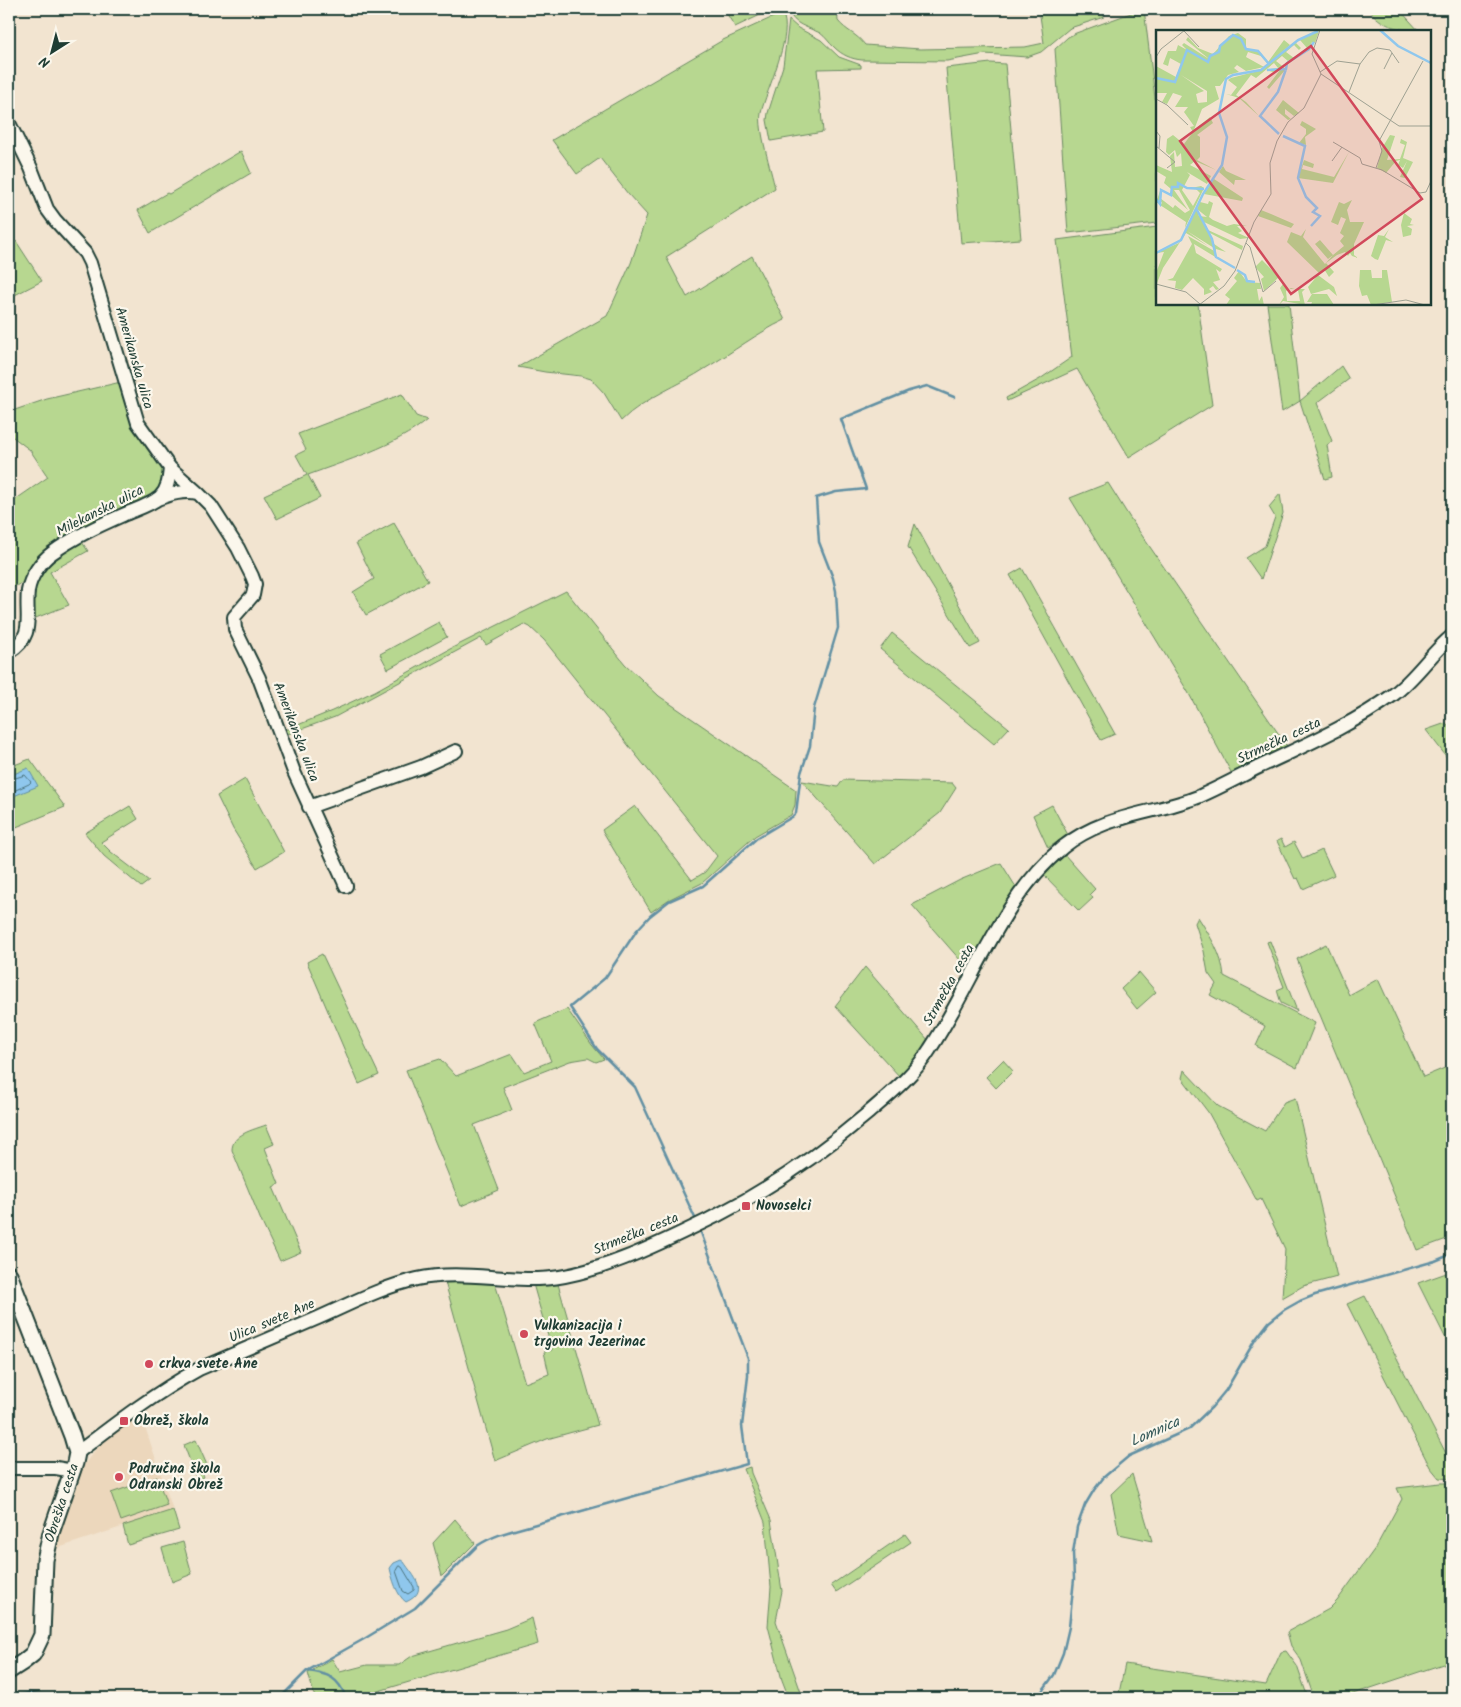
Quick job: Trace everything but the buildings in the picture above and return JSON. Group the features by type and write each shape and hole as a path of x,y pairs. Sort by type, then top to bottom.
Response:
{"main road":[{"name":"Obreška cesta","path":"9,1274 77,1453 48,1546 44,1579 43,1626 40,1642 33,1654 9,1671"}],"street":[{"name":"Amerikanska ulica","path":"9,123 31,168 47,209 85,253 90,263 134,415 138,423 170,468 210,506 238,548 255,584 253,595 234,617 235,628 259,678 294,772 346,886"},
{"name":"Milekanska ulica","path":"157,499 166,488 170,478 170,468"},
{"name":"Milekanska ulica","path":"9,652 16,648 26,636 29,621 28,590 37,571 50,555 81,534 157,499 180,492 198,493"},
{"name":"Strmečka cesta","path":"441,1275 469,1274 540,1279 586,1270 651,1247 718,1215 778,1181 848,1130 893,1092 914,1071 938,1036 1018,896 1035,873 1062,848 1080,834 1098,825 1195,798 1324,737 1361,716 1401,688 1452,636"},
{"path":"310,807 421,767 456,751"},
{"name":"Ulica svete Ane","path":"77,1453 142,1404 173,1383 199,1370 383,1290 415,1280 441,1275"},
{"path":"9,1468 73,1470"}],"shaded area":[{"name":"Područna škola Odranski Obrež","path":"140,1412 173,1510 55,1549 60,1525 83,1466 103,1440"}],"green space":[{"path":"735,9 773,9 735,27 727,14"},
{"path":"792,9 837,9 838,21 865,45 920,49 1025,47 1044,43 1039,9 1085,9 1087,15 1103,11 1104,17 1070,28 1041,52 1027,57 985,54 947,61 862,60 850,58 837,50 820,33 797,23 789,11"},
{"path":"1144,9 1156,106 1156,223 1068,233 1055,49 1068,37"},
{"path":"1369,9 1399,9 1418,30 1405,30 1391,26 1373,15"},
{"path":"782,13 785,22 785,34 761,113 763,139 775,188 666,257 687,297 752,256 785,320 696,374 651,398 621,421 604,393 591,379 518,367 607,316 631,263 647,215 600,158 577,174 552,140 723,40"},
{"path":"789,20 798,28 821,40 839,57 861,65 861,68 817,69 823,132 771,141 767,120 768,113 783,66"},
{"path":"991,63 1005,64 1021,239 961,243 946,68"},
{"path":"241,151 251,173 150,233 138,210 167,193 169,194"},
{"path":"1156,227 1156,305 1198,305 1212,405 1129,457 1077,369 1007,401 1006,398 1040,379 1072,357 1057,240"},
{"path":"16,241 42,281 9,298 9,246"},
{"path":"1267,305 1289,305 1300,401 1282,412"},
{"path":"1341,366 1349,379 1317,403 1332,441 1327,445 1332,477 1325,479 1300,401"},
{"path":"121,382 130,419 166,467 162,487 152,496 34,566 22,583 9,589 9,504 48,477 30,450 9,434 9,412 47,399"},
{"path":"402,394 416,416 427,420 401,438 308,475 320,498 277,519 264,495 307,475 296,455 306,450 298,434"},
{"path":"1108,483 1130,518 1287,746 1232,774 1188,692 1070,498"},
{"path":"1280,494 1283,513 1261,579 1246,558 1265,546 1275,517 1269,507"},
{"path":"394,523 428,581 366,615 353,592 374,579 356,543"},
{"path":"915,524 980,643 970,648 908,547"},
{"path":"82,542 88,551 50,572 69,605 33,619 34,584 37,576 53,558"},
{"path":"1022,568 1115,734 1101,740 1010,575"},
{"path":"566,591 625,664 659,696 796,790 795,805 791,815 755,836 702,883 668,900 651,912 602,830 635,806 692,880 705,872 717,856 544,640 524,624 486,645 481,638 335,717 285,735 283,731 375,691 450,649"},
{"path":"439,622 447,637 388,669 380,654"},
{"path":"892,633 1009,728 994,744 880,649"},
{"path":"1446,723 1452,731 1452,764 1426,730"},
{"path":"30,759 65,807 9,830 9,767"},
{"path":"245,779 284,852 257,868 233,829 217,796"},
{"path":"843,780 952,783 956,788 940,813 875,864 802,781 838,787"},
{"path":"1052,805 1068,835 1048,848 1033,815"},
{"path":"130,806 138,819 101,842 149,881 141,887 104,856 85,833"},
{"path":"1281,839 1285,847 1294,842 1303,859 1322,850 1334,875 1303,889 1298,878 1295,879 1277,841"},
{"path":"1064,854 1095,889 1090,894 1093,898 1079,911 1043,874"},
{"path":"1001,863 1016,887 968,969 912,905 960,880"},
{"path":"1198,917 1218,953 1224,976 1315,1023 1297,1068 1256,1046 1265,1026 1210,995 1216,984 1208,973 1204,951 1195,923"},
{"path":"1270,941 1297,1011 1281,1003 1277,990 1284,987 1267,942"},
{"path":"1326,944 1349,995 1378,979 1423,1077 1452,1065 1452,1237 1417,1250 1297,959"},
{"path":"322,954 379,1075 359,1084 307,962"},
{"path":"865,967 929,1041 900,1077 835,1006"},
{"path":"1139,972 1156,992 1137,1009 1121,989"},
{"path":"567,1009 604,1059 596,1062 588,1058 570,1061 503,1087 512,1110 474,1125 499,1190 461,1206 406,1070 440,1059 456,1076 512,1054 524,1072 551,1061 535,1023"},
{"path":"1003,1060 1013,1071 996,1088 986,1077"},
{"path":"1184,1070 1218,1106 1265,1131 1284,1102 1295,1098 1337,1277 1303,1286 1282,1298 1285,1249 1261,1199 1257,1201 1208,1112 1182,1078"},
{"path":"266,1125 274,1144 265,1148 279,1184 273,1187 301,1252 280,1261 232,1150 235,1140 239,1136"},
{"path":"1452,1271 1452,1351 1418,1283"},
{"path":"445,1282 495,1283 525,1383 549,1374 544,1352 552,1350 533,1284 558,1284 598,1425 547,1439 495,1461"},
{"path":"1365,1296 1452,1465 1452,1479 1439,1478 1430,1467 1347,1304"},
{"path":"196,1440 207,1465 200,1469 204,1477 197,1480 184,1445"},
{"path":"750,1467 771,1520 782,1591 776,1621 803,1698 789,1698 782,1680 768,1626 771,1587 765,1522 744,1469"},
{"path":"1132,1474 1152,1541 1119,1534 1111,1494"},
{"path":"157,1477 167,1505 121,1521 111,1493"},
{"path":"1452,1483 1452,1661 1341,1698 1314,1698 1301,1660 1291,1646 1287,1632 1329,1609 1337,1601 1376,1547 1402,1499 1397,1488"},
{"path":"173,1510 179,1530 128,1545 123,1526"},
{"path":"455,1519 475,1543 442,1576 433,1543"},
{"path":"905,1534 911,1542 836,1592 831,1585"},
{"path":"183,1542 192,1574 172,1582 162,1548"},
{"path":"532,1618 538,1644 355,1698 315,1698 308,1673 332,1659 340,1672 367,1665 399,1665 412,1656 506,1629"},
{"path":"1286,1651 1297,1666 1308,1698 1118,1698 1125,1664 1266,1685 1281,1652"}],"water":[{"path":"28,768 38,786 9,798 9,776"},
{"path":"401,1560 415,1578 419,1588 413,1598 406,1602 398,1591 390,1568 394,1563"}],"waterway":[{"path":"695,1218 635,1087 597,1049 570,1007 605,978 637,930 650,916 669,901 703,886 757,838 796,813 801,773 810,746 814,708 838,628 836,591 819,542 816,498 836,492 866,489 841,419 909,391 927,386 954,397"},
{"path":"307,1671 415,1608 477,1546 489,1539 747,1464 742,1426 748,1376 748,1358 700,1230"},
{"name":"Lomnica","path":"1037,1698 1054,1675 1063,1653 1069,1627 1074,1579 1073,1553 1077,1527 1085,1505 1104,1477 1129,1456 1189,1429 1212,1407 1226,1390 1255,1340 1269,1322 1284,1310 1315,1295 1435,1261 1452,1254"},
{"path":"280,1698 307,1671 321,1673 332,1678 340,1686 346,1698"},
{"path":"9,1698 29,1693 100,1698"}],"place":[{"name":"Novoselci","path":"746,1206"},
{"name":"Vulkanizacija i trgovina Jezerinac","path":"524,1334"},
{"name":"crkva svete Ane","path":"149,1364"},
{"name":"Obrež, škola","path":"124,1421"},
{"name":"Područna škola Odranski Obrež","path":"119,1477"}]}
